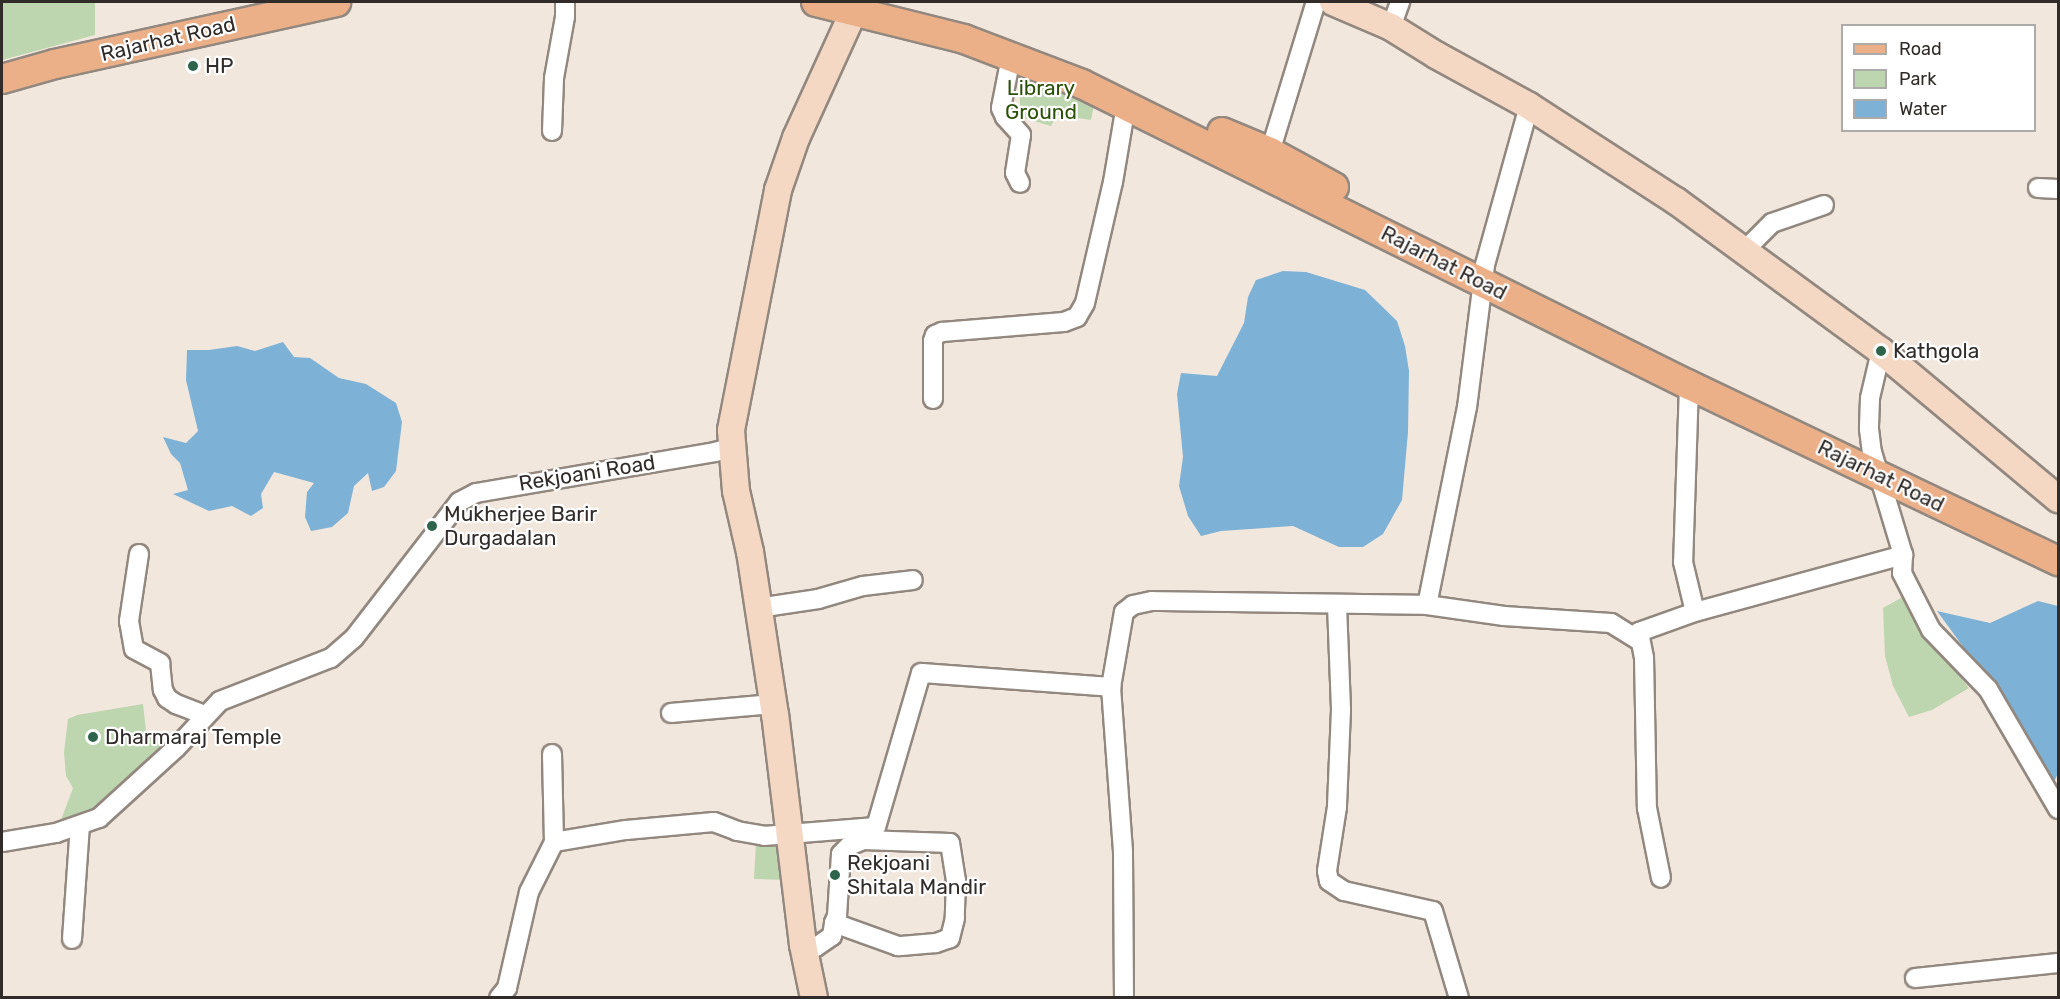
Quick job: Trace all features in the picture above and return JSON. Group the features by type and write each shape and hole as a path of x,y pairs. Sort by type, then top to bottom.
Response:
{"main road":[{"name":"Rajarhat Road","path":"2,65 115,35 269,2"},
{"name":"Rajarhat Road","path":"2,79 55,64 336,2"},
{"name":"Rajarhat Road","path":"816,2 857,6 964,39 1082,84 1764,404 2058,561"},
{"name":"Rajarhat Road","path":"892,2 975,26 1080,63 1230,136 1270,152 1435,242 1484,274 1689,385 1875,464 2058,547"}],"street":[{"path":"552,131 554,78 565,17 565,2"},
{"path":"1270,152 1316,2"},
{"path":"1333,2 1391,27 1436,55 1529,105 1628,168 1881,351 2058,499"},
{"path":"1391,27 1400,2"},
{"path":"814,998 803,945 773,704 750,552 736,491 732,447 733,412 768,252 778,190 796,138 857,6"},
{"path":"1011,57 1001,108 1005,117 1020,135 1015,173 1020,183"},
{"path":"933,399 933,341 935,335 942,332 1064,322 1077,317 1085,303 1113,182 1126,105"},
{"path":"1427,605 1467,407 1484,274 1529,105"},
{"path":"2038,188 2058,189"},
{"path":"1744,250 1772,223 1824,205"},
{"path":"1881,351 1870,398 1875,464 1903,555 1902,573 1931,630 1988,689 2058,809"},
{"path":"1689,385 1683,562 1695,612"},
{"name":"Rekjoani Road","path":"2,842 80,826 99,818 176,748 220,701 331,658 354,638 459,502 476,493 715,452 732,447"},
{"path":"140,554 129,621 134,649 160,663 163,690 168,698 176,704 205,715"},
{"path":"1639,632 1695,612 1903,555"},
{"path":"758,608 818,599 863,586 913,580"},
{"path":"1124,998 1123,851 1111,687 1124,612 1133,604 1152,601 1427,605 1504,616 1611,623 1622,627 1637,639 1639,632"},
{"path":"1338,605 1341,710 1337,807 1328,871 1329,881 1344,891 1433,911 1459,998"},
{"path":"1639,632 1644,657 1647,808 1661,878"},
{"path":"554,842 626,830 714,822 764,836 876,827 921,673 1111,687"},
{"path":"671,712 773,704"},
{"path":"499,998 507,988 530,892 554,842 552,754"},
{"path":"72,939 80,826"},
{"path":"803,945 816,947 832,936 841,854 849,846 863,840 950,843 956,891 955,918 950,938 936,943 898,946 834,923"},
{"path":"1915,978 2058,963"}],"green space":[{"path":"2,2 95,2 95,35 2,60"},
{"name":"Library Ground","path":"1020,70 1096,96 1091,120 1057,115 1051,126 1020,117"},
{"path":"1908,594 1923,629 1969,688 1932,710 1909,717 1893,686 1885,656 1883,608"},
{"path":"143,704 146,731 176,748 99,818 56,833 73,788 66,776 64,752 68,719 77,715"},
{"path":"756,842 781,842 786,880 754,879"}],"water":[{"path":"1283,271 1306,272 1365,290 1397,321 1405,346 1409,371 1408,432 1402,500 1383,534 1363,547 1339,547 1293,526 1221,531 1201,536 1188,516 1179,486 1183,457 1177,394 1181,373 1217,376 1244,323 1248,297 1256,280"},
{"path":"283,342 294,357 310,358 339,378 366,384 396,403 402,422 396,471 384,487 372,491 368,473 354,486 348,513 332,527 311,531 305,517 307,492 314,483 274,472 261,494 263,508 251,516 232,506 209,511 173,494 188,490 180,463 171,454 163,437 186,443 198,431 186,380 187,350 237,346 255,351"},
{"path":"2038,601 2058,606 2058,773 2054,782 1991,685 1937,611 1990,623"}],"place":[{"name":"HP","path":"193,66"},
{"name":"Kathgola","path":"1881,351"},
{"name":"Mukherjee Barir Durgadalan","path":"432,526"},
{"name":"Dharmaraj Temple","path":"93,737"},
{"name":"Rekjoani Shitala Mandir","path":"835,875"}]}
